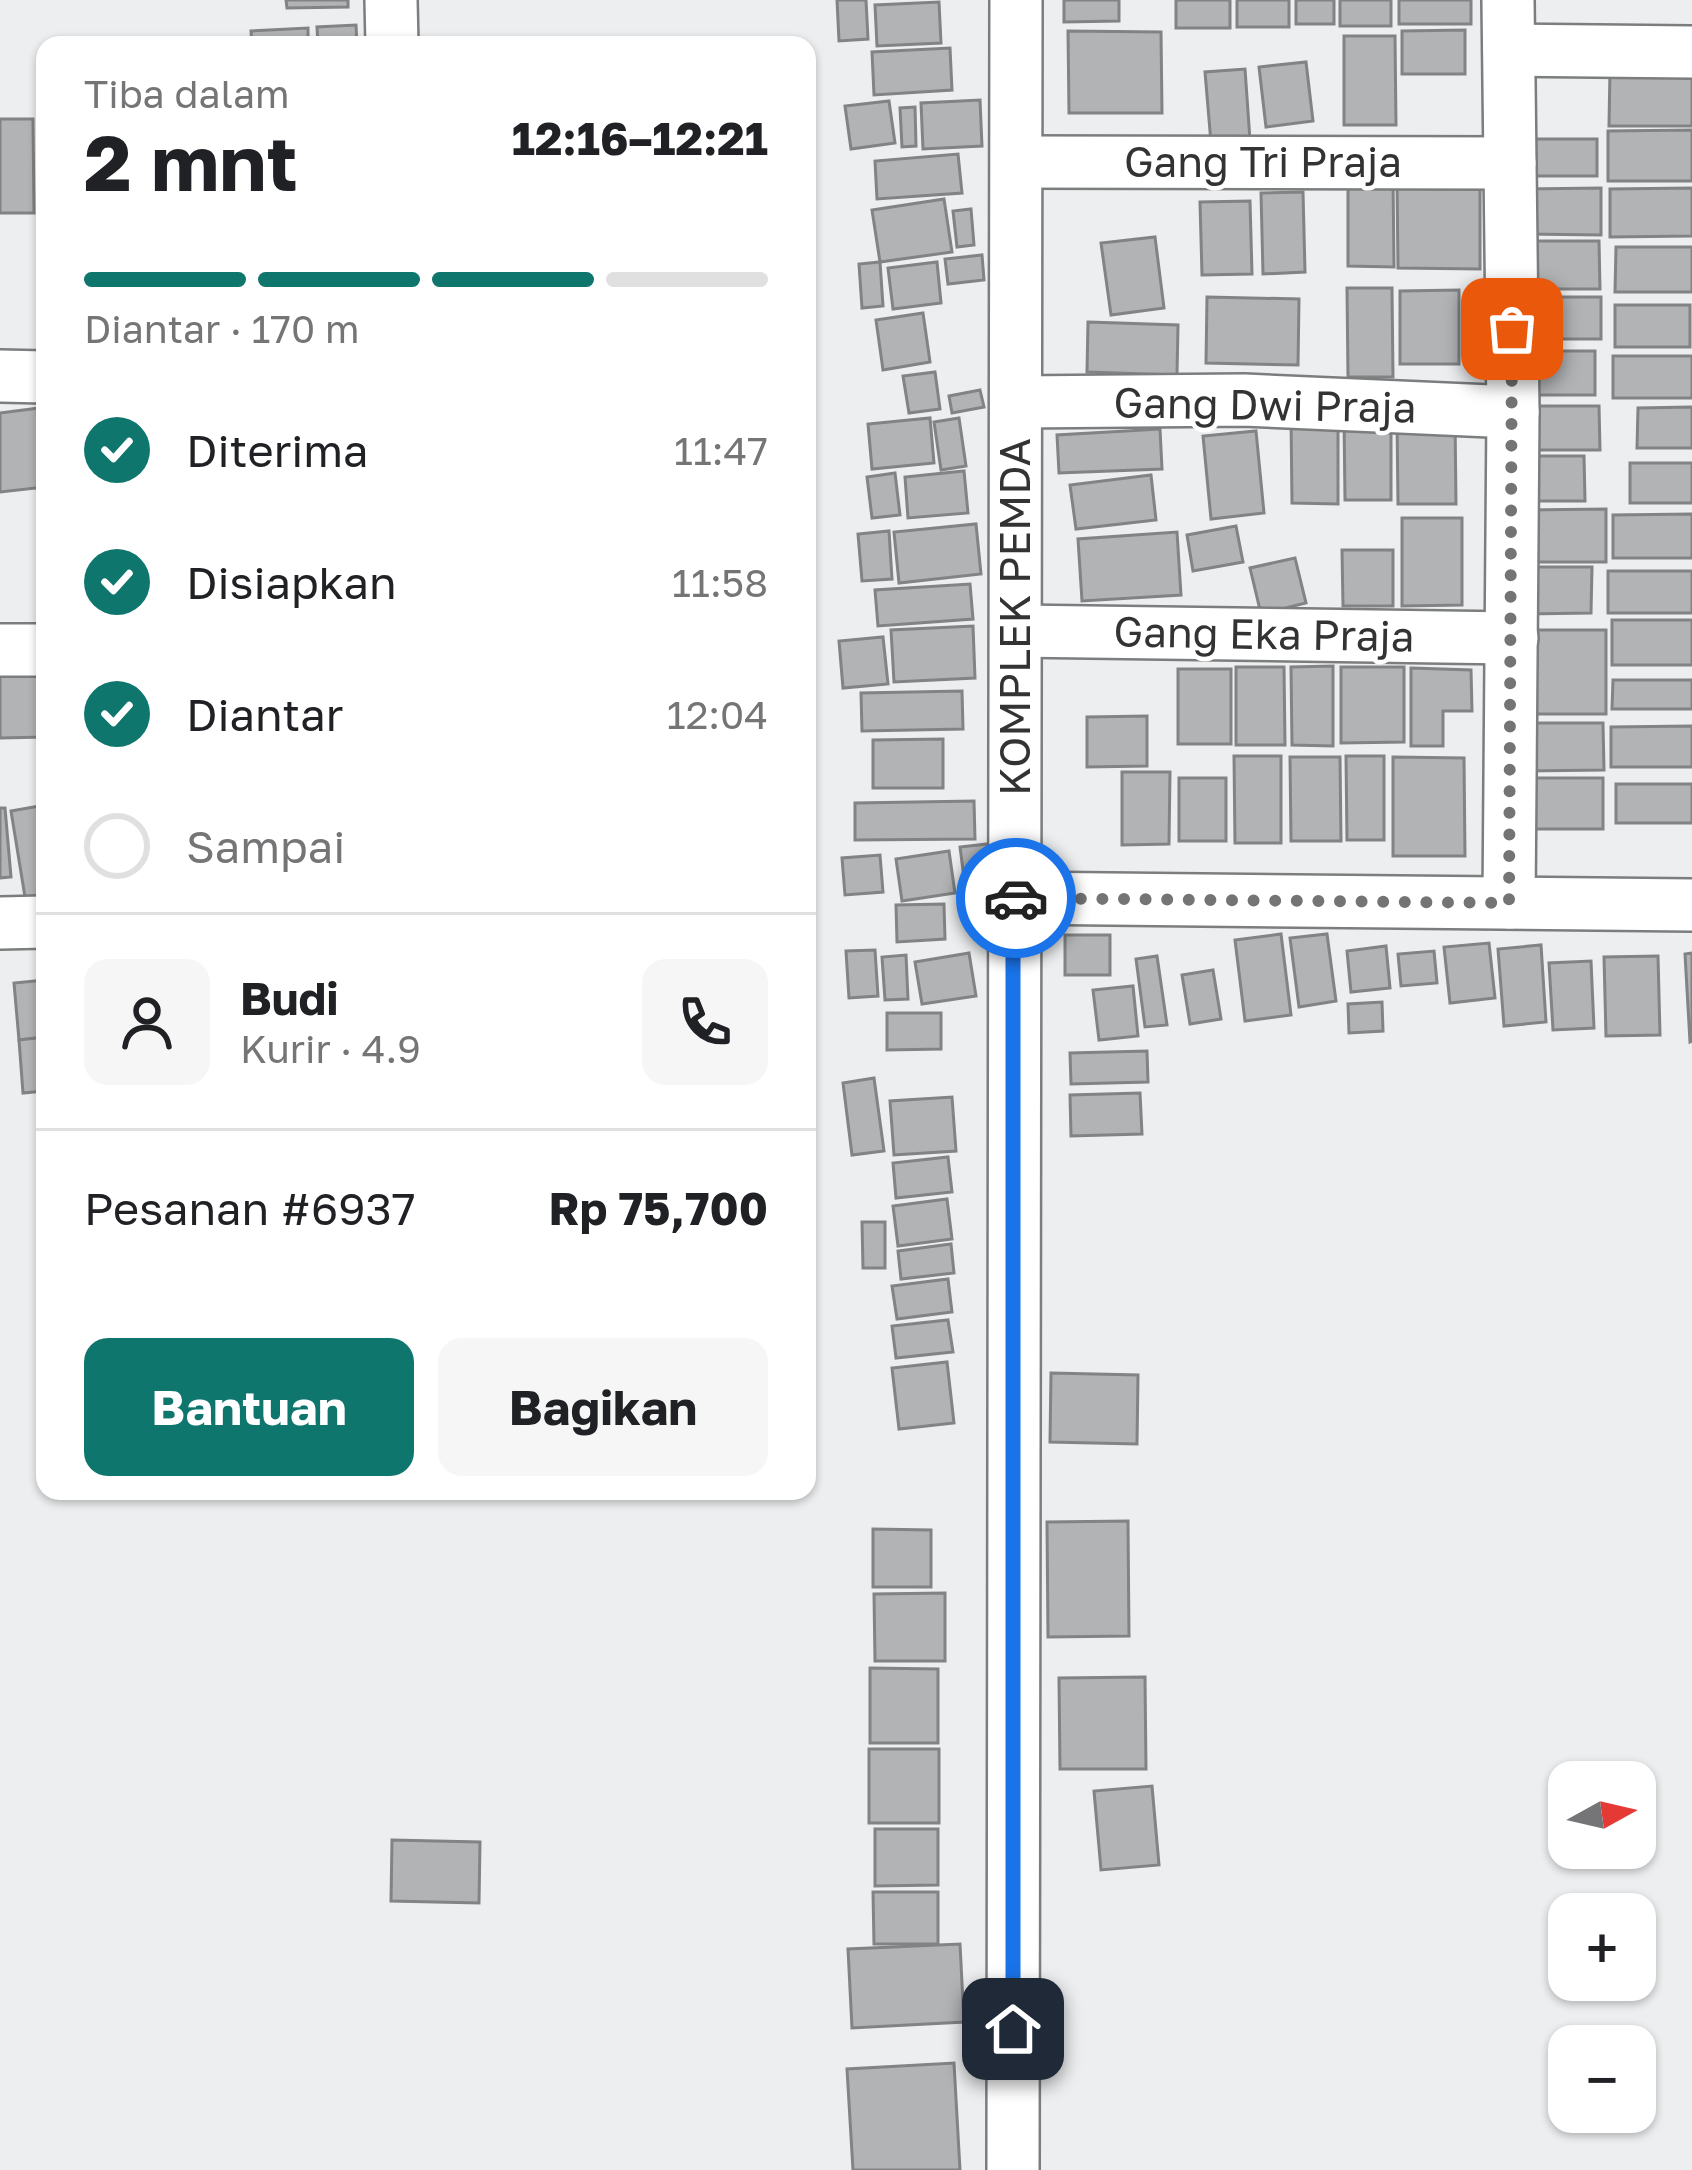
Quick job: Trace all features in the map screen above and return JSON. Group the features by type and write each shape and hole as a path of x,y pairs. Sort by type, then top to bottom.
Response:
{"street":[{"path":"391,0 392,36"},
{"name":"KOMPLEK PEMDA","path":"1013,2170 1016,0"},
{"path":"1508,0 1513,412 1509,903"},
{"path":"1509,50 1692,52"},
{"name":"Gang Tri Praja","path":"1017,161 1510,163"},
{"path":"0,376 36,376"},
{"name":"Gang Dwi Praja","path":"1017,402 1244,400 1513,412"},
{"name":"Gang Eka Praja","path":"1016,631 1512,638"},
{"path":"0,650 36,650"},
{"path":"1013,898 1692,905"},
{"path":"0,923 36,922"}],"building":[{"path":"286,0 348,0 348,7 287,8"},
{"path":"837,0 866,0 868,39 839,41"},
{"path":"1064,0 1119,0 1119,21 1064,22"},
{"path":"1176,0 1230,0 1230,28 1176,28"},
{"path":"1237,0 1289,0 1289,27 1237,27"},
{"path":"1296,0 1334,0 1334,24 1296,24"},
{"path":"1340,0 1391,0 1391,26 1340,26"},
{"path":"1399,0 1471,0 1471,24 1399,24"},
{"path":"939,2 941,43 877,46 875,5"},
{"path":"356,25 357,36 318,36 317,27"},
{"path":"308,28 308,36 251,36 251,31"},
{"path":"1465,30 1465,74 1402,74 1402,31"},
{"path":"1068,31 1161,32 1162,113 1069,113"},
{"path":"1344,36 1395,36 1396,125 1344,125"},
{"path":"950,48 952,90 874,95 872,52"},
{"path":"1306,62 1313,121 1266,127 1259,67"},
{"path":"1245,69 1250,140 1211,143 1205,72"},
{"path":"1610,69 1692,69 1692,126 1609,126"},
{"path":"980,100 982,146 923,149 921,103"},
{"path":"889,101 895,143 851,149 845,106"},
{"path":"915,107 916,146 902,147 900,108"},
{"path":"0,119 33,119 34,213 0,213"},
{"path":"1692,130 1692,181 1608,181 1608,131"},
{"path":"1520,139 1597,139 1597,176 1520,176"},
{"path":"958,154 962,193 877,199 875,161"},
{"path":"1348,176 1393,176 1394,267 1348,266"},
{"path":"1397,180 1480,180 1480,269 1398,268"},
{"path":"1601,188 1601,235 1523,234 1522,189"},
{"path":"1692,188 1692,236 1610,237 1610,189"},
{"path":"1303,192 1305,272 1263,274 1261,193"},
{"path":"944,199 952,252 880,262 872,210"},
{"path":"1250,201 1252,274 1202,275 1200,202"},
{"path":"971,209 974,245 957,247 953,211"},
{"path":"1155,237 1164,308 1111,315 1101,243"},
{"path":"1520,241 1599,241 1600,289 1520,289"},
{"path":"1616,247 1692,247 1692,292 1615,292"},
{"path":"982,255 984,280 948,284 945,259"},
{"path":"880,262 883,306 862,308 859,264"},
{"path":"937,262 941,303 893,309 888,268"},
{"path":"1347,288 1392,288 1393,377 1348,377"},
{"path":"1459,290 1459,364 1400,364 1400,291"},
{"path":"1207,297 1299,299 1298,365 1206,363"},
{"path":"1512,297 1601,297 1601,339 1513,339"},
{"path":"1615,305 1690,305 1690,347 1615,347"},
{"path":"923,313 930,362 883,370 876,320"},
{"path":"1088,322 1178,325 1177,375 1087,372"},
{"path":"1520,351 1595,351 1595,395 1521,395"},
{"path":"1613,356 1692,356 1692,398 1613,398"},
{"path":"935,372 940,409 909,413 903,376"},
{"path":"980,390 984,407 952,413 949,396"},
{"path":"1519,406 1599,406 1600,450 1519,450"},
{"path":"1692,407 1692,448 1637,448 1638,408"},
{"path":"36,408 36,488 0,492 0,413"},
{"path":"1291,417 1338,417 1338,504 1292,503"},
{"path":"1344,417 1391,418 1391,500 1345,500"},
{"path":"930,418 934,463 872,469 868,424"},
{"path":"959,418 966,466 941,470 934,422"},
{"path":"1397,419 1455,419 1456,504 1398,504"},
{"path":"1160,429 1162,469 1059,473 1057,435"},
{"path":"1256,431 1264,513 1211,519 1203,436"},
{"path":"1530,456 1584,456 1585,501 1530,501"},
{"path":"1630,463 1692,463 1692,503 1630,503"},
{"path":"964,471 968,513 908,518 905,477"},
{"path":"895,473 900,515 872,518 867,477"},
{"path":"1151,475 1156,520 1076,529 1070,485"},
{"path":"1606,509 1606,562 1520,562 1520,510"},
{"path":"1692,514 1692,558 1613,558 1613,515"},
{"path":"1402,518 1462,518 1462,605 1402,606"},
{"path":"976,524 981,574 899,583 894,532"},
{"path":"1236,526 1243,562 1193,571 1187,535"},
{"path":"889,531 892,579 862,581 858,534"},
{"path":"1177,532 1181,595 1082,601 1078,539"},
{"path":"1342,550 1393,550 1393,606 1343,606"},
{"path":"1295,558 1306,603 1261,614 1250,568"},
{"path":"1520,567 1592,567 1591,613 1521,614"},
{"path":"1608,571 1692,571 1692,613 1608,613"},
{"path":"970,584 973,619 878,626 875,590"},
{"path":"1612,620 1692,620 1692,665 1612,665"},
{"path":"973,626 975,678 894,682 891,630"},
{"path":"1519,630 1606,630 1606,714 1519,714"},
{"path":"883,637 888,684 843,688 839,641"},
{"path":"1333,666 1333,746 1292,745 1291,667"},
{"path":"1236,667 1284,667 1285,745 1236,745"},
{"path":"1341,667 1404,667 1404,742 1341,743"},
{"path":"1411,668 1471,670 1472,711 1443,711 1443,746 1411,746"},
{"path":"1178,669 1231,669 1231,744 1178,744"},
{"path":"36,673 36,737 0,738 0,674"},
{"path":"1613,680 1692,680 1692,709 1612,709"},
{"path":"962,691 963,729 862,731 861,693"},
{"path":"1147,716 1147,766 1087,767 1087,717"},
{"path":"1518,723 1603,723 1604,770 1518,771"},
{"path":"1692,726 1692,767 1611,767 1611,727"},
{"path":"943,739 943,788 873,788 873,740"},
{"path":"1234,756 1281,756 1281,843 1235,843"},
{"path":"1346,756 1384,756 1384,840 1347,840"},
{"path":"1290,757 1340,757 1341,841 1291,841"},
{"path":"1393,757 1464,758 1465,856 1393,856"},
{"path":"1122,772 1170,772 1169,844 1122,845"},
{"path":"1179,778 1226,778 1226,841 1179,841"},
{"path":"1517,778 1603,778 1603,829 1517,829"},
{"path":"1616,784 1692,784 1692,823 1616,823"},
{"path":"974,801 975,839 855,840 855,803"},
{"path":"36,807 36,895 25,897 11,811"},
{"path":"0,808 5,808 11,877 0,878"},
{"path":"987,844 993,890 966,893 960,847"},
{"path":"949,851 955,893 902,901 896,859"},
{"path":"880,855 883,892 845,895 842,858"},
{"path":"944,904 945,939 897,942 896,905"},
{"path":"1281,934 1291,1015 1245,1021 1235,940"},
{"path":"1327,934 1336,1001 1299,1007 1290,938"},
{"path":"1065,935 1110,935 1110,975 1065,975"},
{"path":"1489,943 1495,998 1450,1003 1444,947"},
{"path":"1541,945 1546,1022 1504,1026 1498,949"},
{"path":"1386,946 1390,988 1351,992 1347,951"},
{"path":"875,950 878,996 849,998 846,951"},
{"path":"1434,951 1437,983 1401,986 1398,954"},
{"path":"969,953 976,996 922,1004 915,962"},
{"path":"1692,953 1692,1041 1690,1042 1685,954"},
{"path":"906,955 908,999 885,1000 882,957"},
{"path":"1157,956 1167,1025 1145,1027 1136,959"},
{"path":"1658,956 1660,1035 1606,1036 1604,957"},
{"path":"1591,961 1594,1028 1553,1030 1549,963"},
{"path":"1213,970 1221,1019 1190,1024 1182,975"},
{"path":"36,981 36,1038 19,1040 14,983"},
{"path":"1133,986 1138,1036 1099,1040 1093,990"},
{"path":"1382,1002 1383,1031 1349,1033 1348,1004"},
{"path":"887,1013 941,1013 941,1049 887,1050"},
{"path":"36,1038 36,1092 23,1093 19,1040"},
{"path":"1147,1051 1148,1082 1071,1084 1070,1053"},
{"path":"874,1078 884,1151 852,1155 843,1083"},
{"path":"1140,1093 1142,1134 1071,1136 1070,1095"},
{"path":"952,1097 956,1151 894,1155 890,1101"},
{"path":"948,1157 952,1192 896,1198 893,1163"},
{"path":"947,1199 952,1239 898,1246 893,1206"},
{"path":"862,1222 885,1222 885,1268 863,1268"},
{"path":"951,1244 954,1273 901,1279 898,1251"},
{"path":"948,1279 952,1312 897,1319 892,1286"},
{"path":"948,1320 953,1352 896,1358 892,1326"},
{"path":"947,1362 954,1423 899,1429 892,1368"},
{"path":"1051,1373 1138,1375 1137,1444 1050,1442"},
{"path":"1128,1521 1129,1636 1048,1637 1047,1522"},
{"path":"873,1529 931,1530 931,1587 873,1587"},
{"path":"945,1593 945,1661 875,1661 874,1594"},
{"path":"870,1668 938,1669 938,1743 870,1743"},
{"path":"1145,1677 1146,1769 1060,1769 1059,1678"},
{"path":"869,1749 939,1749 939,1823 869,1823"},
{"path":"1152,1786 1159,1865 1101,1870 1094,1791"},
{"path":"875,1829 938,1829 938,1885 875,1886"},
{"path":"392,1840 480,1842 479,1903 391,1901"},
{"path":"873,1892 938,1892 938,1944 874,1944"},
{"path":"960,1944 964,2022 852,2028 848,1949"},
{"path":"954,2063 960,2170 853,2170 847,2069"}],"way so far":[{"path":"1016,898 1509,903 1512,329"}],"route":[{"path":"1013,2029 1016,898"}]}
